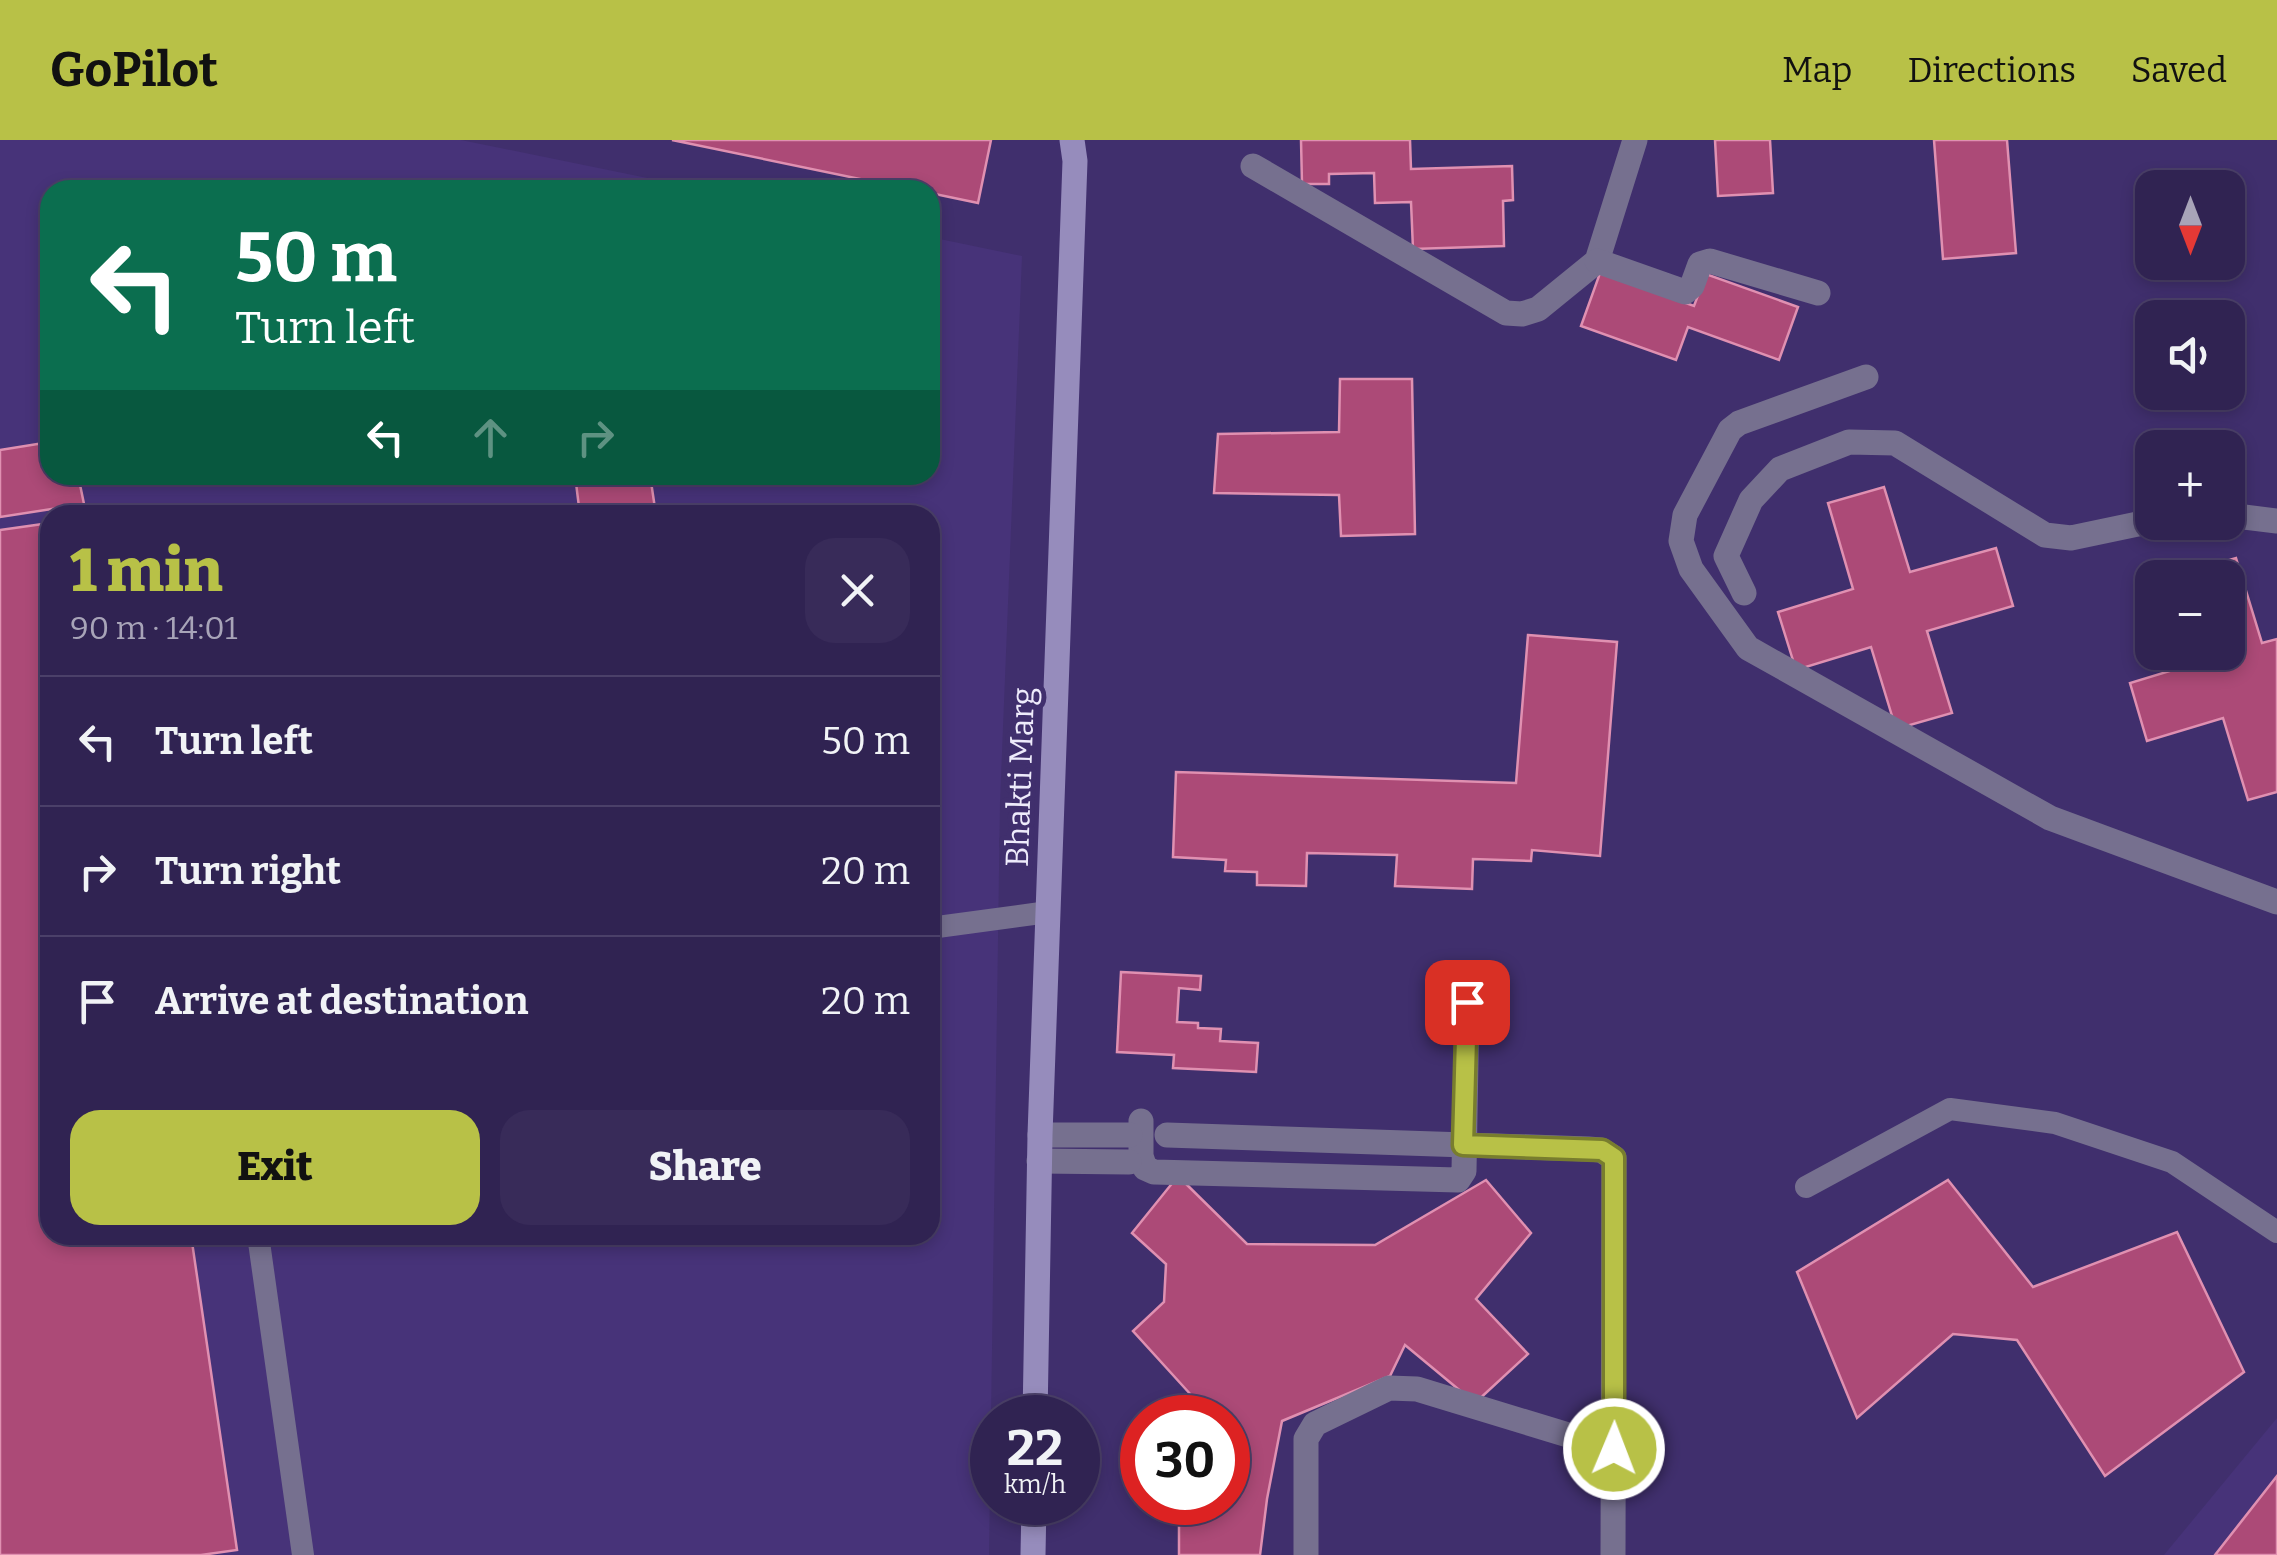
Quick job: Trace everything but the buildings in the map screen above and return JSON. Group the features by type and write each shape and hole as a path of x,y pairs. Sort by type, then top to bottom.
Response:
{"main road":[{"name":"Bhakti Marg","path":"1035,1395 1039,1148 1075,161 1072,140"},
{"path":"1034,1525 1034,1555"}],"street":[{"path":"1253,166 1506,313 1522,314 1538,309 1597,260 1635,140"},
{"path":"1597,260 1685,292 1692,286 1700,264 1710,261 1818,293"},
{"path":"1866,377 1739,423 1730,430 1685,515 1682,542 1691,569 1748,648 2050,818 2277,902"},
{"path":"1744,593 1726,556 1751,500 1780,468 1850,442 1895,443 2045,535 2071,538 2135,525"},
{"path":"2245,517 2277,520"},
{"path":"1039,1148 1136,1128 1145,1168 1154,1172 1458,1180 1464,1171 1467,1002"},
{"path":"1168,1136 1602,1150 1614,1158 1613,1555"},
{"path":"1039,1148 1129,1162"},
{"path":"1306,1555 1306,1439 1315,1424 1389,1388 1417,1389 1614,1449"}],"lane":[{"path":"940,927 1048,912"},
{"path":"1806,1187 1950,1108 2055,1124 2172,1162 2277,1232"},
{"path":"259,1245 303,1555"}],"shaded area":[{"path":"0,140 461,140 657,180 40,180 40,485 940,485 940,239 1022,256 1000,802 991,1395 970,1395 970,1525 989,1525 989,1555 0,1555"},
{"path":"2277,1418 2277,1555 2164,1555"}],"route":[{"path":"1467,1002 1463,1145 1602,1150 1614,1158 1614,1449"}]}
